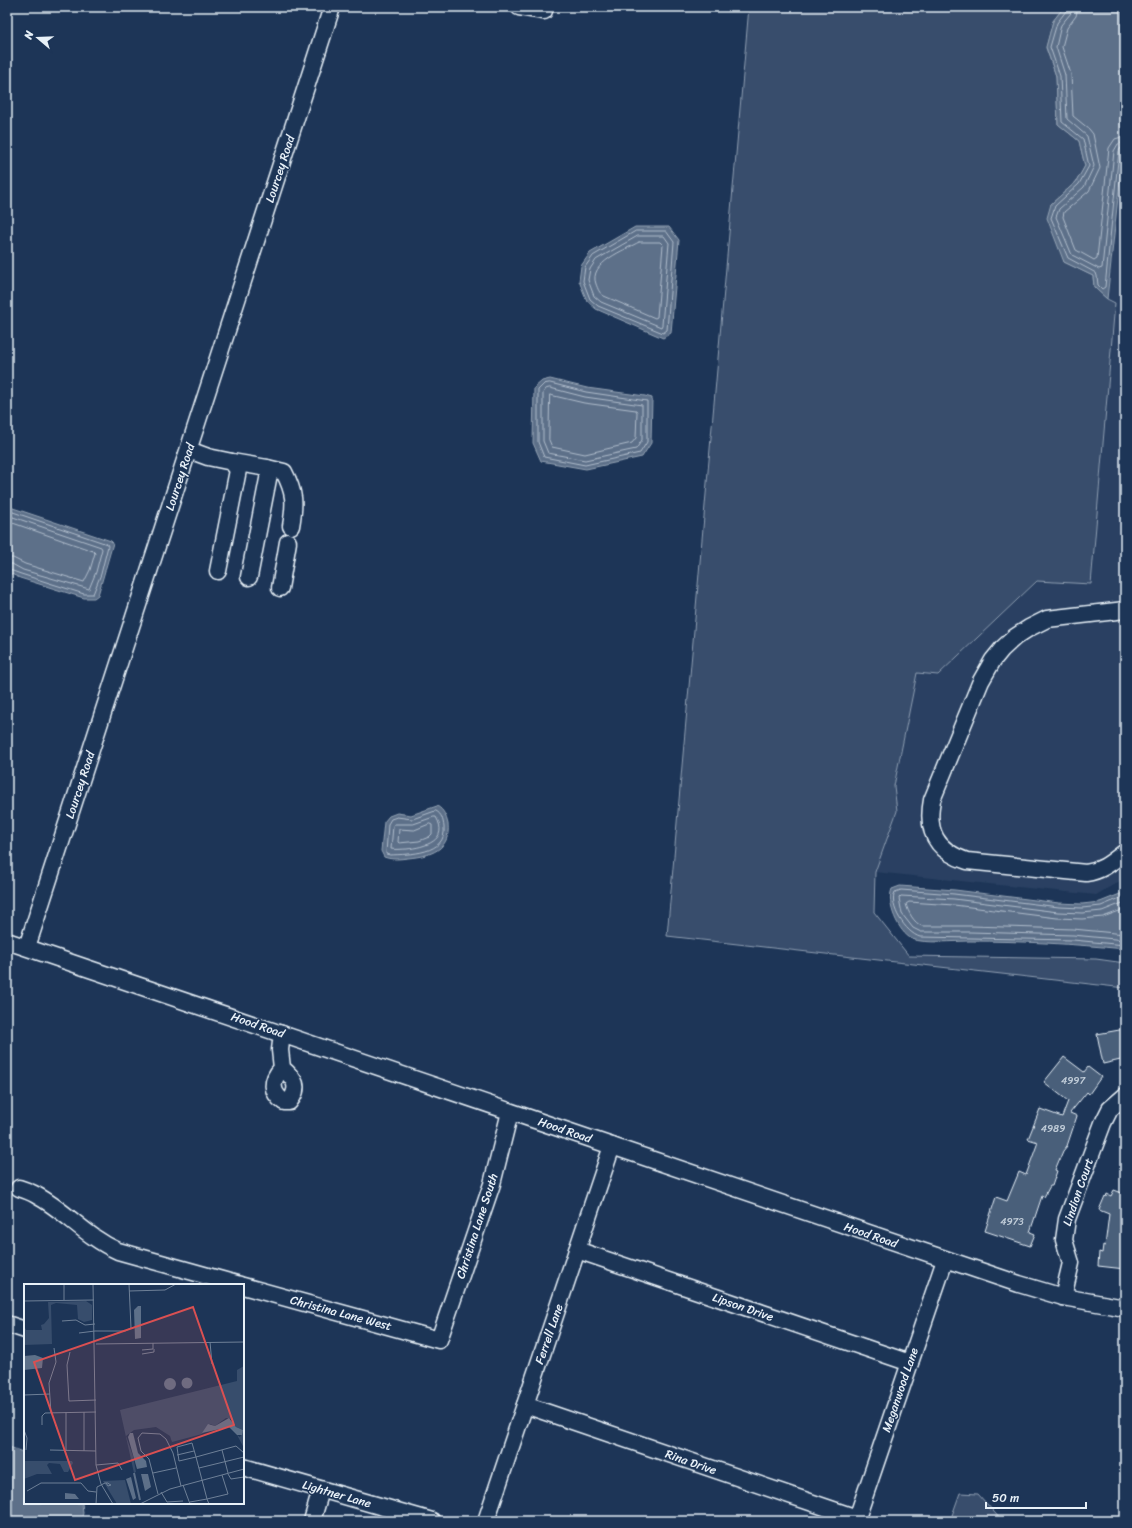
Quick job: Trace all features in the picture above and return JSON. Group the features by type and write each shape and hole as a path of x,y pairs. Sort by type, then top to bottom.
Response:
{"street":[{"name":"Lourcey Road","path":"27,947 332,7"},
{"path":"519,7 544,11"},
{"path":"189,450 208,457 284,472 292,488 294,509 280,588"},
{"path":"218,571 238,470 232,462"},
{"path":"249,577 269,474 267,468"},
{"path":"1125,610 1047,619 1015,637 1002,648 981,681 932,800 929,814 931,829 936,839 944,849 954,856 967,861 1086,873 1096,872 1108,866 1125,852"},
{"name":"Hood Road","path":"7,941 945,1260 1063,1297 1125,1308"},
{"path":"282,1034 280,1050 282,1068"},
{"name":"Lindion Court","path":"1063,1297 1071,1263 1064,1240 1067,1219 1103,1123 1110,1109 1125,1096"},
{"name":"Christina Lane South","path":"439,1340 492,1184 510,1112"},
{"name":"Ferrell Lane","path":"486,1521 612,1146"},
{"name":"Christina Lane West","path":"19,1188 35,1194 50,1203 87,1234 104,1245 118,1251 238,1284"},
{"name":"Lipson Drive","path":"577,1250 910,1363"},
{"name":"Meganwood Lane","path":"856,1519 945,1260"},
{"name":"Christina Lane West","path":"244,1286 439,1340"},
{"path":"7,1324 24,1330"},
{"name":"Rina Drive","path":"525,1405 856,1519"},
{"name":"Lightner Lane","path":"244,1467 432,1521"},
{"path":"312,1521 321,1490"}],"shaded area":[{"path":"749,7 1064,7 1053,21 1046,48 1056,76 1058,124 1079,141 1085,166 1076,182 1051,204 1064,262 1093,276 1094,287 1107,299 1115,303 1091,584 1037,581 938,675 917,673 894,786 897,811 875,872 874,912 909,956 1096,959 1125,963 1125,988 667,936"},
{"path":"1125,133 1125,878 1096,895 875,872 897,811 894,786 917,673 938,675 1038,581 1091,584 1115,303 1107,299"},
{"path":"960,1493 978,1494 1002,1521 950,1521"}],"water":[{"path":"1064,7 1125,7 1125,133 1107,299 1094,287 1093,276 1064,262 1047,218 1051,204 1076,182 1085,166 1079,141 1058,124 1056,76 1046,47 1053,21"},
{"path":"635,227 669,227 679,240 671,333 663,338 596,309 587,301 579,281 581,266 590,253"},
{"path":"550,379 587,388 652,398 651,443 642,457 586,469 541,461 533,443 534,388 542,381"},
{"path":"7,506 111,541 113,543 98,595 94,598 84,598 20,578 7,572"},
{"path":"437,806 441,809 448,824 448,833 442,846 424,856 396,859 384,857 381,851 384,822 389,816 397,813 411,815"},
{"path":"900,886 955,890 1059,903 1082,904 1100,902 1125,892 1125,949 1028,942 917,941 912,939 902,930 894,917 891,902 892,889"},
{"path":"7,1446 24,1453 24,1504 82,1504 83,1513 81,1521 7,1521"}],"building":[{"path":"1125,1029 1125,1059 1103,1064 1097,1034"},
{"path":"1064,1057 1084,1072 1088,1067 1101,1077 1089,1094 1087,1092 1070,1113 1077,1116 1067,1146 1063,1151 1055,1170 1057,1171 1052,1186 1050,1186 1044,1197 1042,1196 1030,1232 1035,1234 1030,1246 985,1231 996,1197 1007,1201 1019,1172 1026,1175 1038,1142 1028,1139 1040,1109 1062,1117 1068,1101 1044,1082"},
{"path":"1114,1190 1125,1194 1125,1269 1098,1266 1099,1252 1102,1253 1103,1245 1105,1246 1109,1214 1099,1210 1105,1196 1106,1197 1107,1194 1111,1196"}]}
